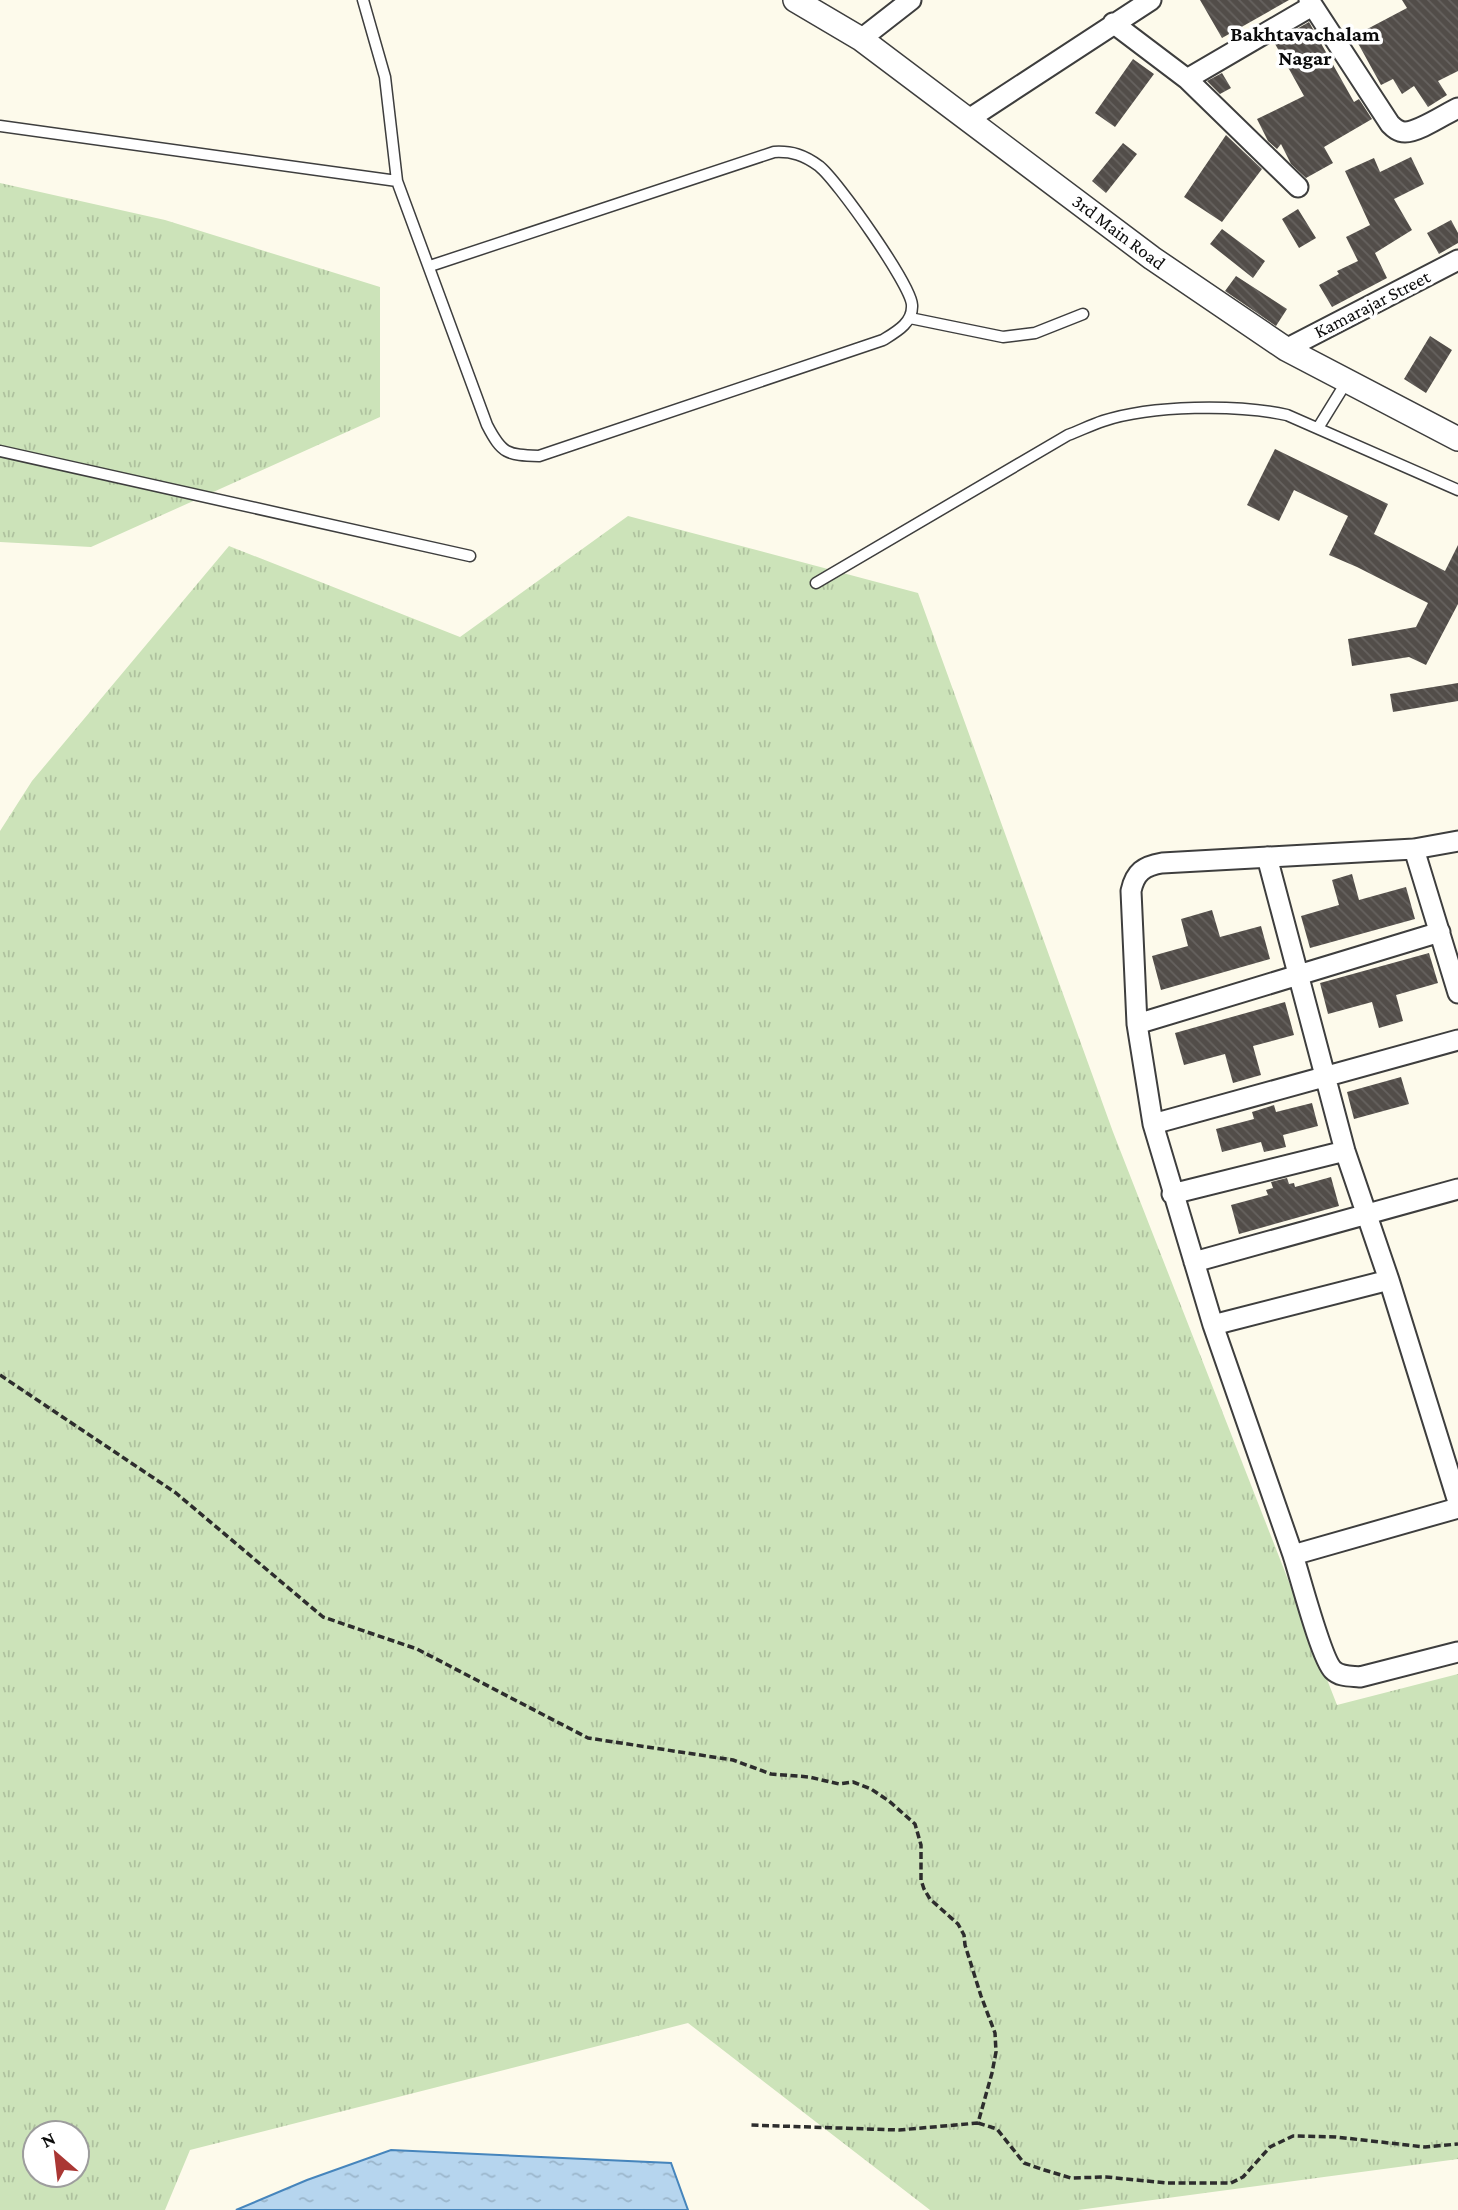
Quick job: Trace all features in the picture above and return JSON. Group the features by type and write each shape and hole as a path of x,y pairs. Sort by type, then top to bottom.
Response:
{"street":[{"name":"3rd Main Road","path":"795,0 861,39 1152,258 1286,349 1458,439"},
{"path":"861,39 911,0"},
{"path":"970,119 1151,0"},
{"path":"1187,79 1310,3 1396,130 1414,130 1458,108"},
{"path":"1113,23 1187,79 1298,187"},
{"name":"Kamarajar Street","path":"1286,349 1458,260"},
{"path":"1458,841 1414,849 1162,863 1143,868 1136,874 1131,891 1137,1024 1153,1124 1213,1325 1324,1651 1333,1670 1343,1676 1360,1677 1458,1651"},
{"path":"1414,849 1440,932 1452,956 1458,993"},
{"path":"1268,857 1345,1151 1389,1280 1458,1503"},
{"path":"1137,1024 1440,932"},
{"path":"1153,1124 1458,1040"},
{"path":"1172,1194 1345,1151"},
{"path":"1194,1262 1458,1189"},
{"path":"1213,1325 1389,1280"},
{"path":"1293,1555 1458,1508"}],"lane":[{"path":"363,0 385,77 397,181 487,425 497,444 506,453 539,456 883,340 899,331 910,318 912,306 911,296 841,190 821,168 792,152 774,152 430,266"},
{"path":"0,126 397,181"},
{"path":"910,318 1003,337 1035,333 1083,314"},
{"path":"1318,428 1347,381"},
{"path":"816,583 1068,435 1104,420 1168,409 1258,409 1287,415 1458,490"},
{"path":"0,451 470,555"}],"path":[{"path":"0,1375 176,1493 323,1617 417,1649 588,1738 733,1759 771,1774 809,1777 839,1784 853,1782 871,1789 889,1801 915,1824 922,1845 923,1889 930,1899 958,1924 964,1935 995,2034 996,2052 978,2123"},
{"path":"749,2125 899,2130 978,2123 997,2129 1024,2163 1041,2169 1071,2178 1106,2177 1167,2183 1231,2183 1243,2177 1270,2147 1293,2136 1336,2137 1425,2147 1458,2144"}],"green space":[{"path":"0,183 165,220 380,287 380,417 91,547 0,542"},
{"path":"628,516 918,593 1113,1132 1337,1705 1458,1674 1458,2159 1078,2210 930,2210 688,2023 190,2150 165,2210 0,2210 0,831 32,781 229,546 460,637"}],"water":[{"path":"391,2150 671,2163 688,2210 236,2210 307,2180"}],"building":[{"path":"1200,0 1289,0 1222,38"},
{"path":"1402,0 1458,0 1458,71 1438,81 1447,95 1428,107 1414,86 1402,94 1393,79 1381,85 1354,36 1407,8"},
{"path":"1309,22 1354,102 1359,99 1372,119 1324,147 1333,163 1306,178 1291,164 1281,144 1277,149 1268,141 1257,119 1304,96 1274,42"},
{"path":"1133,59 1154,74 1115,127 1095,113"},
{"path":"1222,73 1231,88 1220,94 1207,81"},
{"path":"1226,135 1262,169 1222,222 1184,197"},
{"path":"1123,143 1137,154 1106,193 1092,181"},
{"path":"1411,157 1424,184 1394,199 1412,230 1375,253 1387,278 1332,307 1319,285 1339,274 1337,271 1358,261 1346,237 1370,225 1345,171 1374,158 1380,172"},
{"path":"1298,209 1316,238 1299,248 1282,219"},
{"path":"1451,220 1458,233 1458,243 1439,254 1427,233"},
{"path":"1222,229 1265,261 1253,278 1210,244"},
{"path":"1236,276 1287,309 1276,326 1225,291"},
{"path":"1430,336 1452,350 1426,393 1404,379"},
{"path":"1275,449 1388,504 1374,534 1445,571 1458,545 1458,604 1426,665 1409,657 1352,666 1348,639 1416,627 1428,603 1329,555 1348,516 1294,490 1279,521 1247,505"},
{"path":"1458,683 1458,701 1393,712 1390,694"},
{"path":"1352,874 1359,900 1406,887 1415,919 1310,948 1301,916 1339,905 1332,880"},
{"path":"1212,910 1220,937 1261,926 1270,959 1161,990 1152,956 1188,946 1181,919"},
{"path":"1429,953 1438,983 1396,995 1403,1021 1379,1028 1372,1002 1328,1014 1320,983"},
{"path":"1285,1002 1294,1035 1253,1046 1261,1075 1233,1083 1225,1054 1184,1065 1175,1033"},
{"path":"1401,1077 1409,1104 1354,1119 1347,1092"},
{"path":"1312,1103 1318,1126 1283,1135 1286,1147 1264,1152 1261,1142 1222,1152 1216,1129 1254,1119 1252,1112 1274,1105 1276,1112"},
{"path":"1331,1177 1339,1206 1239,1234 1231,1205 1268,1195 1266,1190 1273,1188 1271,1182 1287,1178 1289,1184 1294,1183 1295,1187"}],"district":[{"name":"Bakhtavachalam Nagar","path":"1305,46"}]}
